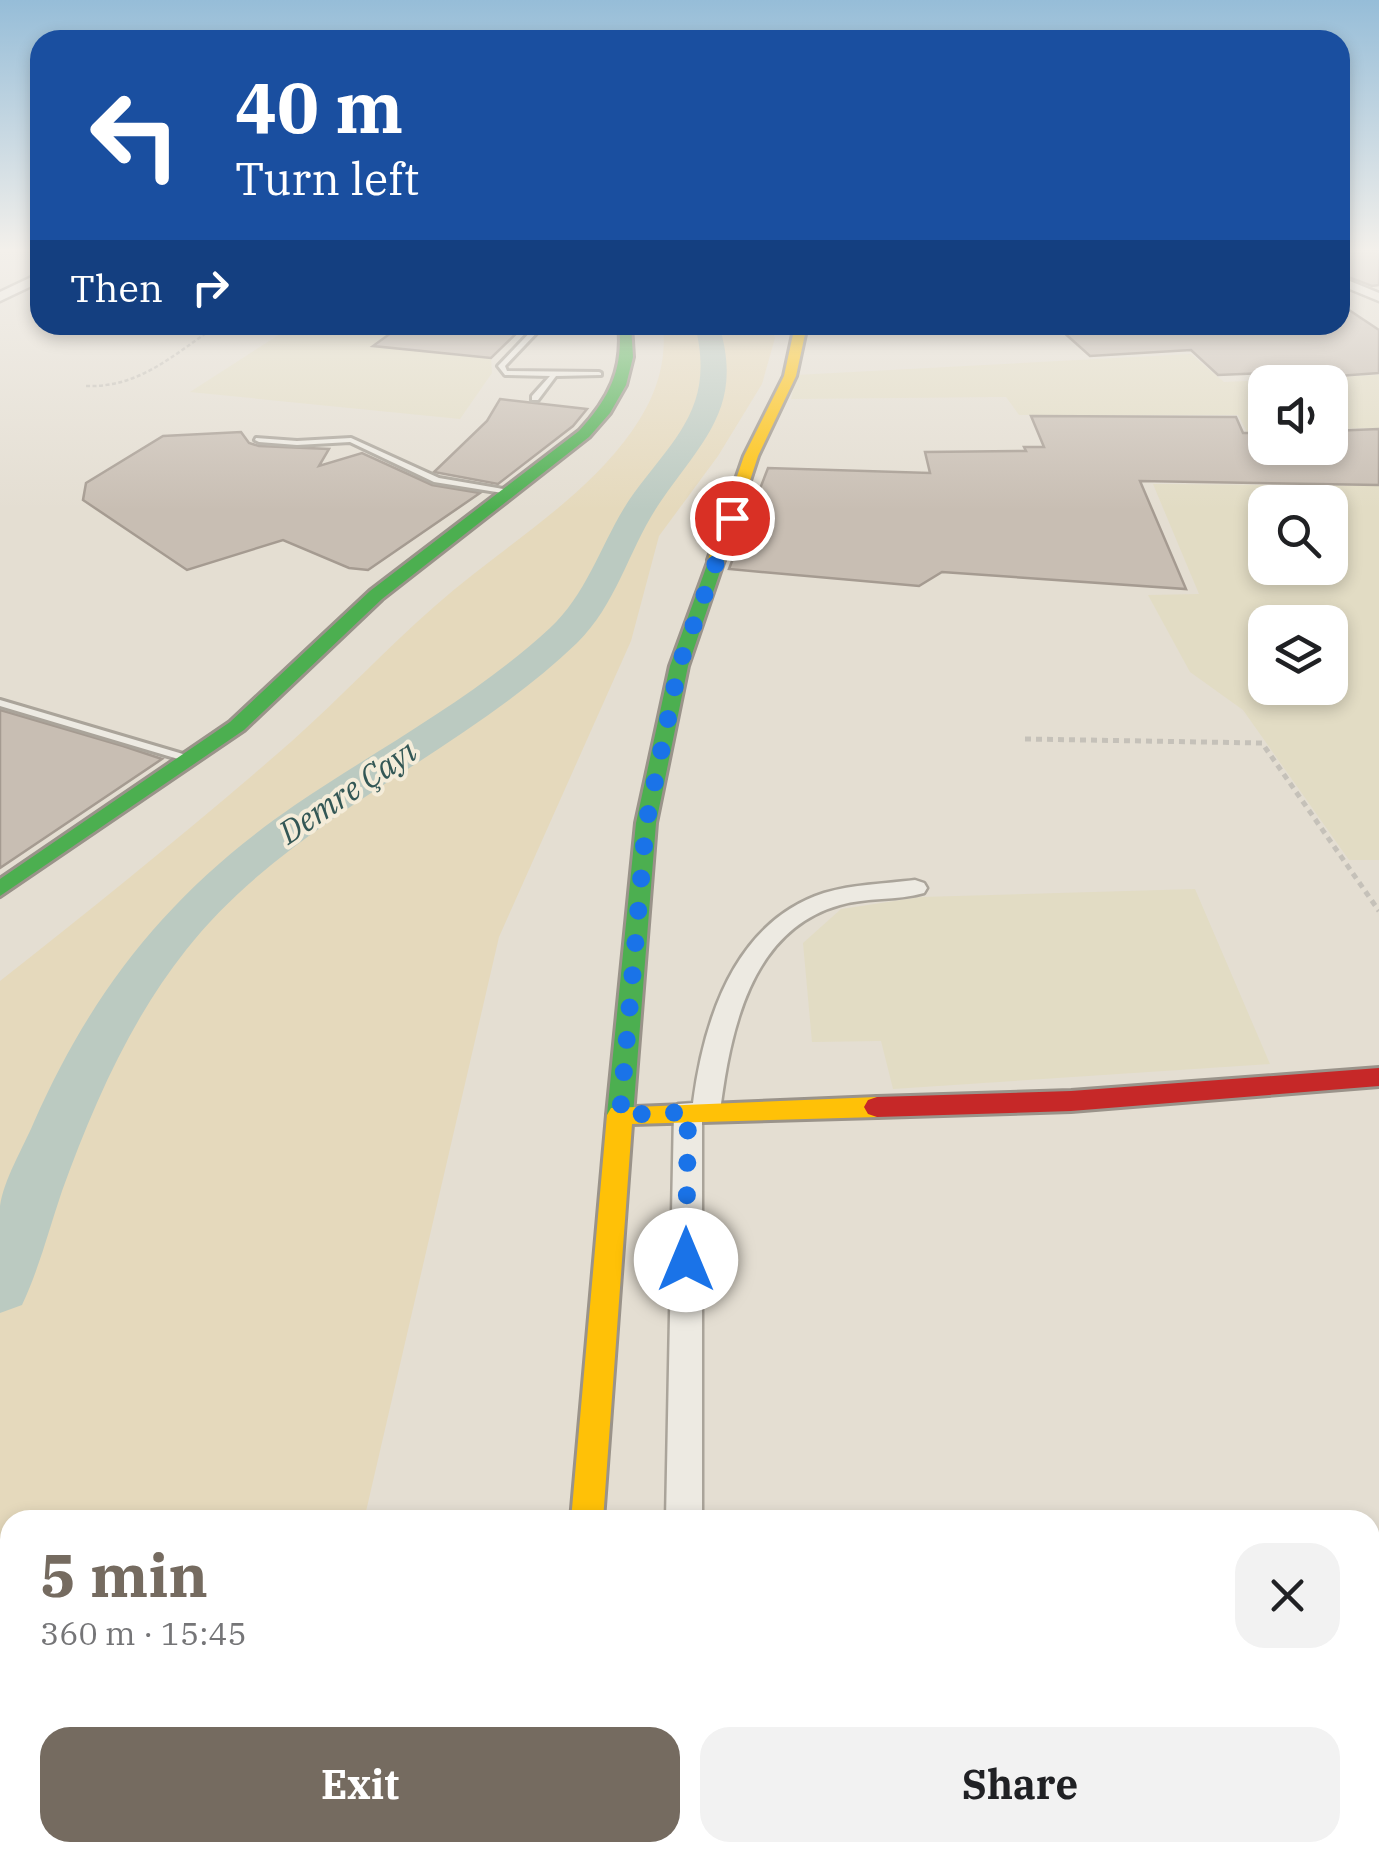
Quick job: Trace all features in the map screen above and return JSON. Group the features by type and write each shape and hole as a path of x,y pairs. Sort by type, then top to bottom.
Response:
{"street":[{"path":"0,889 236,726 376,595 612,408 624,382 627,336"},
{"path":"588,1510 646,824 679,666 752,454 785,389 801,336"},
{"path":"684,1510 697,1112 733,991 764,944 801,912 832,899 916,888"},
{"path":"620,1115 1071,1101 1379,1078"}],"lane":[{"path":"530,336 500,366 505,373 599,374"},
{"path":"536,398 554,376"},
{"path":"259,440 350,440 438,480 508,492"},
{"path":"0,702 189,759"}],"path":[{"path":"86,386 114,388 131,382 201,336"},
{"path":"1025,739 1262,743 1379,912"}],"shaded area":[{"path":"277,336 388,336 375,346 491,358 492,373 460,419 190,392"},
{"path":"1191,354 1224,382 1248,381 1248,432 1238,415 1019,415 1006,397 791,399 796,375"},
{"path":"1379,375 1379,428 1348,429 1348,376"},
{"path":"1153,484 1266,485 1248,485 1248,585 1348,585 1348,486 1379,486 1379,860 1349,860 1243,710 1190,672 1148,595 1199,594"},
{"path":"1195,889 1270,1064 893,1089 881,1041 812,1042 803,943 841,909 921,897"}],"sand":[{"path":"664,336 775,338 762,384 718,456 659,536 631,641 499,937 366,1510 0,1510 0,981 256,772 435,606 589,481 612,457 647,406 658,381"}],"building":[{"path":"387,336 514,336 491,358 373,346"},
{"path":"1068,336 1379,336 1379,373 1348,375 1348,365 1248,365 1248,374 1218,375 1191,350 1090,356"},
{"path":"500,399 587,409 573,426 498,484 434,472 487,421"},
{"path":"1031,416 1236,417 1243,433 1248,433 1248,465 1348,465 1348,430 1379,429 1379,485 1140,481 1186,589 942,572 919,586 729,569 768,468 930,473 925,452 1026,451 1024,447 1044,447"},
{"path":"241,432 249,443 259,446 329,449 319,466 362,453 432,485 480,493 368,570 349,568 283,540 187,570 83,500 86,483 163,436"},
{"path":"0,710 123,746 162,759 0,868"}],"waterway":[{"name":"Demre Çayı","path":"0,1287 69,1103 114,1016 141,975 215,890 262,850 468,712 518,675 580,618 646,499 703,420 716,377 710,336"}],"traffic: fast":[{"path":"0,889 237,726 376,595 584,434 620,385 627,357 626,336"},
{"path":"620,1115 646,823 679,666 716,560"}],"traffic: slow":[{"path":"716,560 751,456 790,376 800,336"},
{"path":"588,1510 620,1115 877,1107"}],"traffic: jam":[{"path":"877,1107 1071,1101 1379,1077"}],"route":[{"path":"686,1260 688,1112 620,1115 646,824 679,666 732,518"}]}
